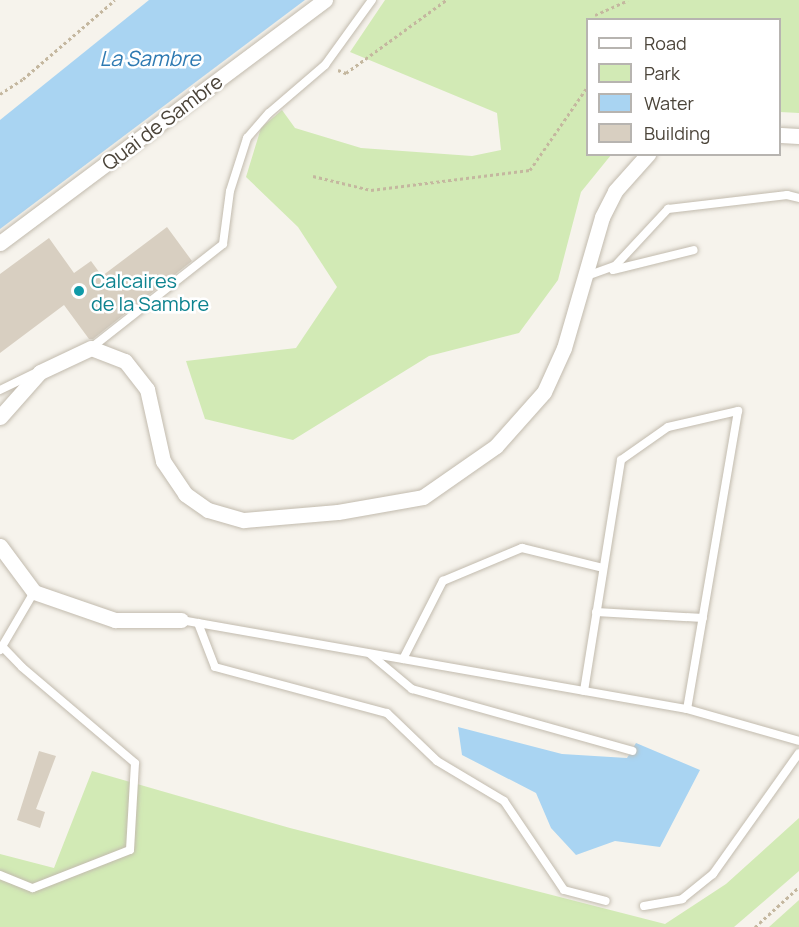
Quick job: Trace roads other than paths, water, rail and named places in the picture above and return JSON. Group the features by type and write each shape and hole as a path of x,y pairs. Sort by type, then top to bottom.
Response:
{"street":[{"name":"Quai de Sambre","path":"0,243 325,0"},
{"path":"781,135 799,136"},
{"path":"0,417 40,372 92,348 124,361 147,389 163,460 185,494 208,510 244,520 339,513 423,497 496,446 544,392 564,348 602,218 615,190 646,156"},
{"path":"0,546 34,591 115,620 181,620"}],"lane":[{"path":"92,348 223,244 230,191 247,138 268,113 325,65 372,0"},
{"path":"583,278 615,266 668,209 787,195 799,198"},
{"path":"583,278 694,250"},
{"path":"0,390 40,372"},
{"path":"584,691 621,460 668,427 738,411 687,709"},
{"path":"403,659 443,581 522,548 603,568"},
{"path":"0,875 33,888 130,850 135,763 2,648 34,591"},
{"path":"596,612 703,618"},
{"path":"181,620 687,709 799,741"},
{"path":"198,623 215,667 387,713 437,761 504,801 564,890 606,901"},
{"path":"369,653 412,689 632,751"},
{"path":"644,906 682,899 713,874 799,753"}],"water":[{"name":"La Sambre","path":"149,0 305,0 0,229 0,120"},
{"path":"458,727 562,754 627,758 636,743 700,770 660,847 615,841 576,855 551,828 536,793 462,755"}],"place":[{"name":"Calcaires de la Sambre","path":"79,291"}]}
